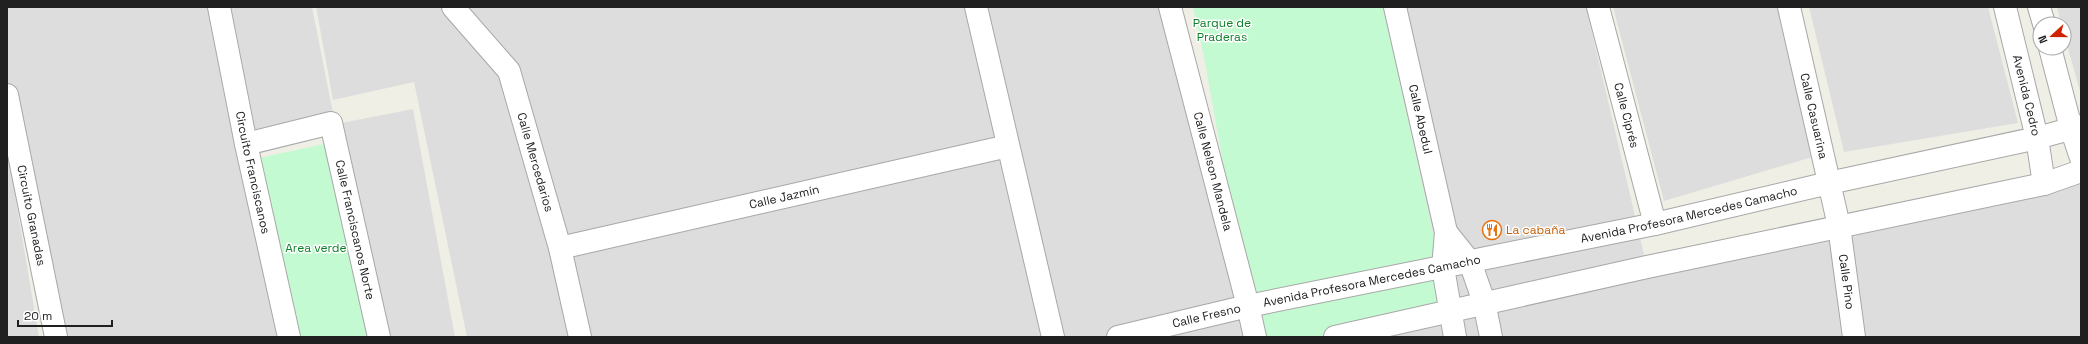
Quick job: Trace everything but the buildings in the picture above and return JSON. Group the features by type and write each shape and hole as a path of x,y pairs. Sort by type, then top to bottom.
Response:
{"street":[{"name":"Circuito Franciscanos","path":"219,7 246,144 289,337"},
{"name":"Calle Mercedarios","path":"453,7 510,71 560,248 580,337"},
{"path":"976,7 1053,337"},
{"name":"Calle Nelson Mandela","path":"1170,7 1255,337"},
{"name":"Calle Abedul","path":"1395,7 1446,232 1444,268 1455,337"},
{"name":"Calle Ciprés","path":"1598,7 1655,224"},
{"name":"Calle Casuarina","path":"1788,7 1839,226"},
{"name":"Avenida Cedro","path":"2006,7 2037,138 2044,184"},
{"path":"2053,56 2076,127 2081,158"},
{"name":"Circuito Granadas","path":"7,95 56,337"},
{"name":"Calle Franciscanos Norte","path":"246,144 331,123 379,337"},
{"name":"Avenida Profesora Mercedes Camacho","path":"1248,306 1444,268 1655,224 1829,183 2037,138 2076,127"},
{"name":"Calle Jazmín","path":"560,248 1008,146"},
{"path":"1335,337 1484,302 2044,184 2081,171"},
{"name":"Calle Pino","path":"1839,226 1854,337"},
{"name":"Calle Abedul","path":"1446,232 1470,262 1484,302 1491,337"},
{"name":"Calle Fresno","path":"1118,337 1248,306"}],"shaded area":[{"path":"7,7 312,7 334,118 244,144 280,337 63,337 7,86"},
{"path":"316,7 1159,7 1252,337 467,337 414,82 333,100"},
{"path":"1383,7 1586,7 1647,267 2081,176 2081,337 1329,337 1450,309"},
{"path":"1613,7 1781,7 1819,155 1664,201"},
{"path":"1809,7 1988,7 2018,123 1844,152"},
{"path":"2057,7 2081,7 2081,95 2070,56 2072,56 2072,16 2059,16"},
{"path":"413,109 455,337 391,337 336,124"},
{"path":"7,148 39,337 7,337"}],"green space":[{"name":"Parque de Praderas","path":"1193,7 1383,7 1450,310 1326,337 1254,337 1204,57"},
{"name":"Area verde","path":"329,143 373,337 299,337 259,158"}],"place":[{"name":"La cabaña","path":"1492,230"}]}
